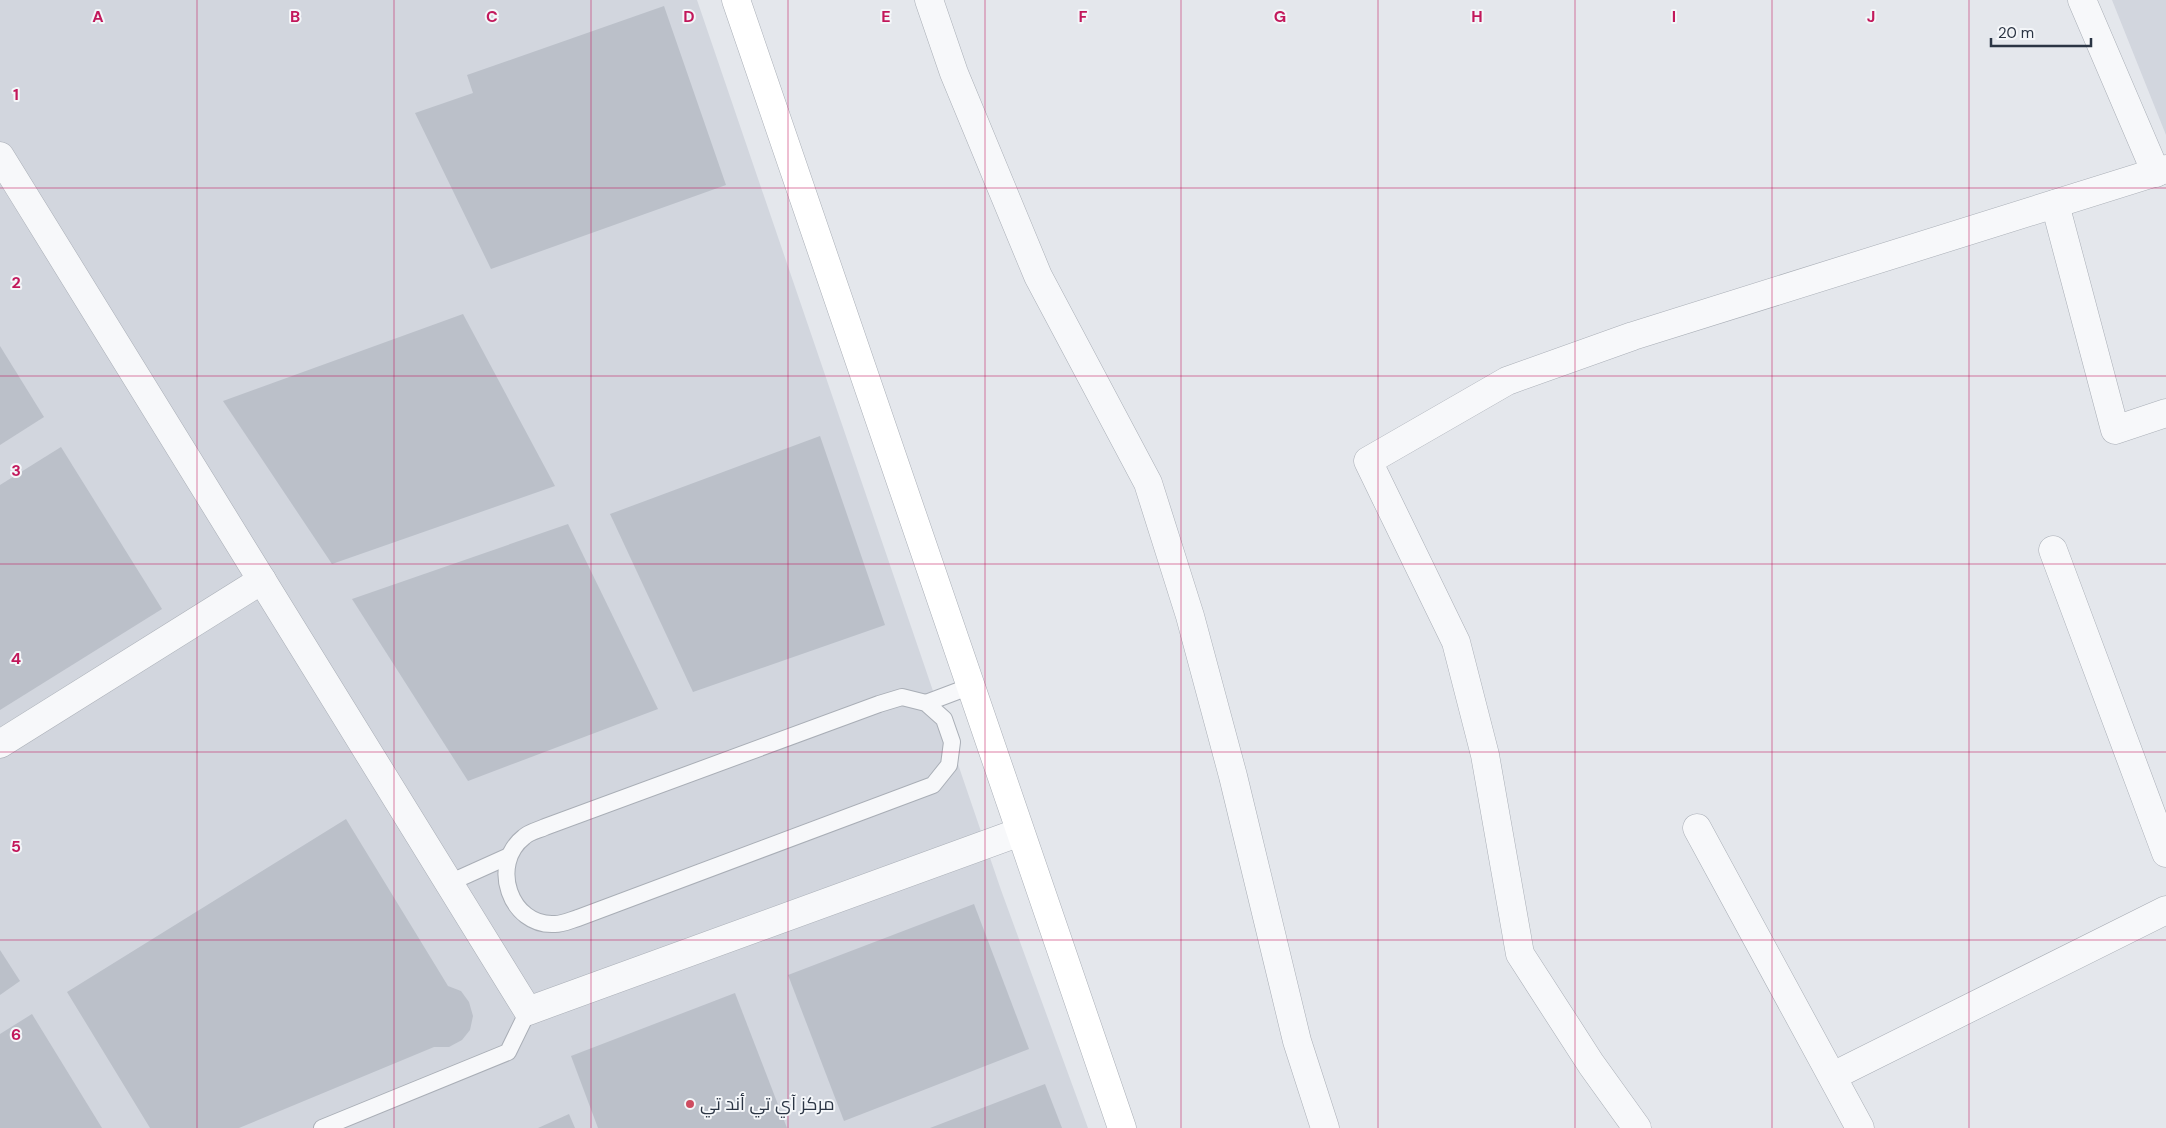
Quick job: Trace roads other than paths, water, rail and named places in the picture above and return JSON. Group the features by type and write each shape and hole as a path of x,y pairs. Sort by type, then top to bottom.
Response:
{"street":[{"path":"736,0 1122,1128"},
{"path":"928,0 954,73 1038,276 1148,483 1190,616 1233,776 1297,1041 1325,1128"},
{"path":"1637,1128 1591,1064 1520,954 1485,756 1456,642 1368,461 1507,381 1633,336 2161,171 2082,0"},
{"path":"0,156 528,1012 1020,832"},
{"path":"2055,204 2115,430 2166,413"},
{"path":"2053,550 2166,853"},
{"path":"0,744 262,580"},
{"path":"1697,828 1860,1128"},
{"path":"1833,1076 2166,910"}],"lane":[{"path":"926,703 971,686"},
{"path":"449,883 509,856 524,837 545,827 842,717 902,697 926,703 944,719 952,742 948,765 933,785 578,918 555,924 531,919 513,903 505,880 509,856"},
{"path":"322,1128 508,1052 528,1012"}],"place":[{"name":"مركز آي تي أند تي","path":"690,1104"}]}
